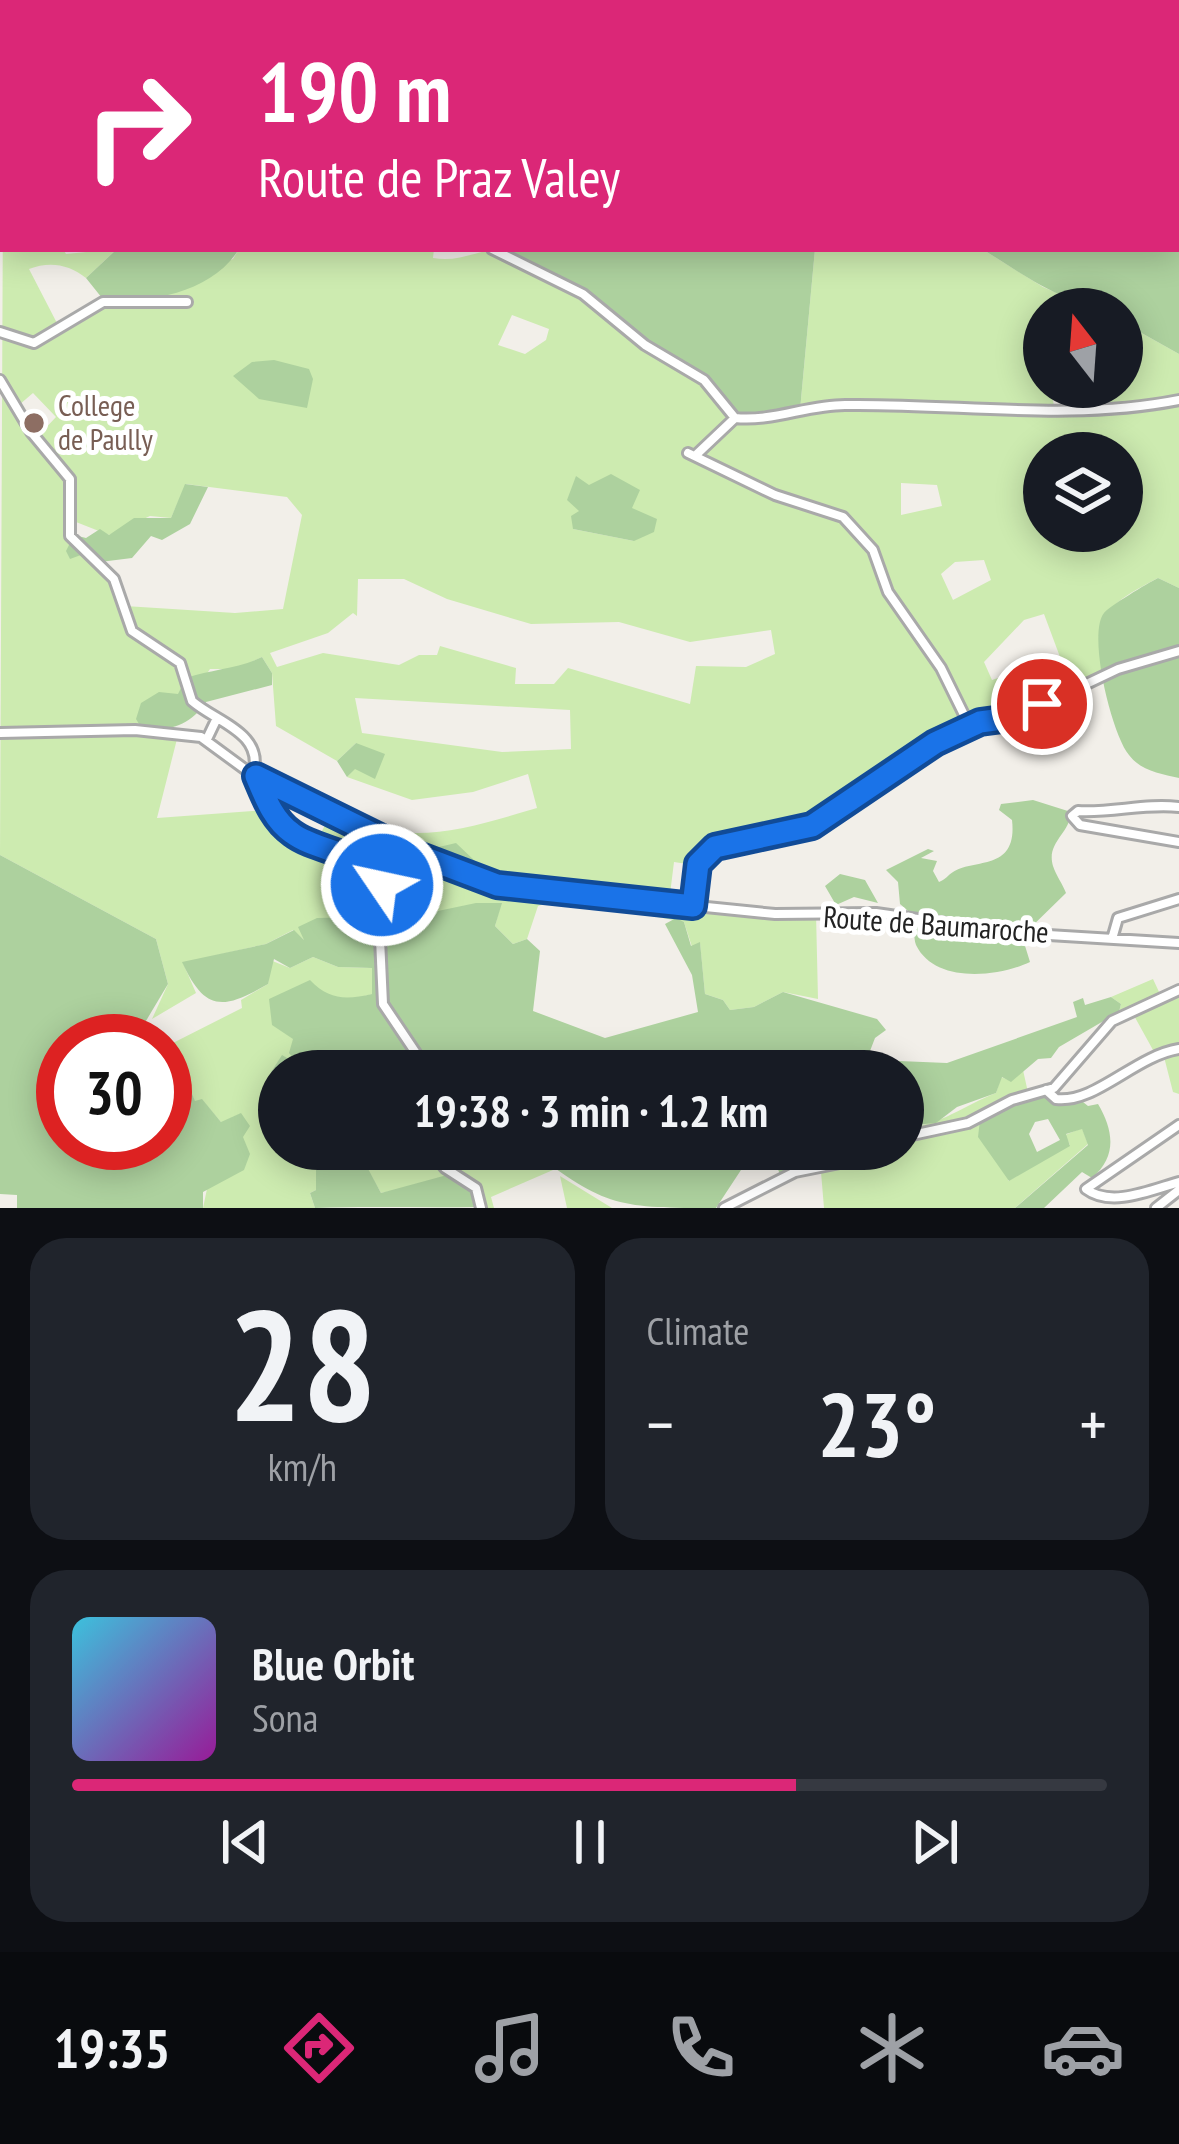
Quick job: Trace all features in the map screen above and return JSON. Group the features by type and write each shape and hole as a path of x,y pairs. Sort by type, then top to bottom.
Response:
{"street":[{"path":"498,252 583,293 645,345 704,380 729,404 735,418"},
{"path":"0,332 34,343 103,302 187,302"},
{"path":"0,380 70,479 73,540 114,579 132,632 176,658 189,680 192,700 252,745 255,775 269,806 292,833 377,873 384,921 383,1004 414,1050"},
{"path":"970,727 941,668 888,592 873,550 843,517 731,477 693,454 735,418 759,420 820,406 1070,413 1179,400"},
{"path":"693,906 698,864 715,847 812,826 882,775 970,727 1017,717 1118,668 1179,651"},
{"path":"207,739 217,718"},
{"path":"0,733 135,730 207,739 255,775"},
{"name":"Route de Baumaroche","path":"255,775 410,852 497,885 775,914 897,915 956,927 1179,943"},
{"path":"1179,807 1157,805 1105,814 1078,811 1072,816 1080,825 1179,842"},
{"path":"1112,939 1118,918 1179,899"},
{"path":"924,1132 968,1123 1060,1083 1112,1021 1179,990"},
{"path":"1046,1090 1056,1099 1078,1099 1151,1055 1179,1049"},
{"path":"1179,1125 1086,1189 1096,1198 1128,1199 1179,1186"},
{"path":"448,1170 476,1188 481,1208"},
{"path":"724,1208 805,1170"},
{"path":"1156,1208 1179,1186"}],"green space":[{"path":"3,252 114,252 86,278 59,265 29,269 59,327 83,308 233,259 237,252 434,252 433,258 443,259 502,252 564,281 729,404 800,410 815,252 987,252 1045,288 1023,288 1023,408 1143,408 1143,334 1179,354 1179,588 1158,578 1116,604 1102,624 1103,672 910,761 824,824 717,851 700,866 674,862 670,894 702,903 816,913 818,999 783,992 754,1007 730,1010 723,1000 705,994 700,943 692,947 684,922 561,899 538,906 527,939 513,944 495,926 501,903 414,916 348,915 305,935 305,941 293,930 266,944 183,963 196,993 154,1014 168,984 156,939 0,855","holes":["512,315 549,329 546,340 525,354 498,345","33,393 56,417 39,435 19,405","901,483 937,485 942,506 901,515","186,484 287,497 302,515 283,609 235,613 125,606 119,579 74,535 76,522 109,535 150,516 171,518","579,511 634,541 573,529","984,560 991,580 953,600 941,574 955,562","358,579 404,579 447,599 531,624 619,622 690,642 771,630 775,654 746,667 696,666 690,704 568,668 554,684 515,684 516,668 440,646 437,655 419,655 399,665 323,653 277,667 270,653 328,633 353,613 357,616","1044,614 1060,657 992,680 984,662 1024,620","262,657 272,673 276,726 337,761 356,743 355,768 347,777 412,800 473,792 528,774 537,808 458,829 409,833 359,824 331,813 322,831 294,832 268,810 157,818 177,739 169,731 210,669 236,669","355,698 570,710 571,749 502,752 362,733"]},
{"path":"114,252 237,252 213,276 161,297 106,303 86,278"},
{"path":"815,252 800,410 735,418 719,393 645,345 583,293 501,255"},
{"path":"987,252 1179,252 1179,354 1143,334 1143,288 1048,288"},
{"path":"274,360 309,369 313,379 307,408 259,399 233,376 252,362"},
{"path":"611,474 640,490 632,508 657,519 654,532 634,541 573,529 571,516 579,511 567,500 576,476 589,485"},
{"path":"185,484 208,487 190,524 162,540 151,536 132,558 100,562 89,552 70,559 66,551 74,535 86,538 100,529 109,535 134,518 171,518"},
{"path":"1158,578 1179,588 1179,778 1145,768 1129,755 1116,727 1100,662 1099,624 1104,613"},
{"path":"262,657 272,673 272,685 206,702 193,717 170,728 142,729 136,719 141,703 159,692 178,694 186,678"},
{"path":"356,743 385,754 375,779 355,769 347,777 337,761"},
{"path":"1033,800 1071,812 1052,858 1066,893 1022,936 1030,962 968,974 937,966 916,945 914,916 900,904 898,882 886,870 928,849 934,851 921,858 937,861 933,871 939,882 962,868 1001,856 1012,837 1012,820 999,810 1001,804"},
{"path":"456,843 475,861 468,871 426,856 426,850"},
{"path":"335,847 393,848 390,868 370,864 358,869 329,853"},
{"path":"0,855 156,939 168,984 150,1014 36,1014 36,1170 192,1170 192,1094 221,1122 241,1113 250,1126 243,1137 250,1154 244,1170 203,1192 203,1208 17,1208 17,1195 0,1194"},
{"path":"840,874 865,880 878,903 854,897 836,905 825,886"},
{"path":"476,903 502,903 495,926 513,944 527,939 540,951 533,1011 605,1038 698,1012 692,975 665,924 676,918 684,922 691,946 700,942 705,994 723,1000 730,1010 754,1007 783,992 877,1019 886,1030 875,1038 870,1050 290,1050 293,1039 272,1025 269,999 310,980 338,997 372,994 372,968 338,967 313,957 290,968 274,959 268,984 239,999 217,1002 199,990 182,962 266,944 294,930 304,940 298,927 317,918 414,916"},
{"path":"313,957 338,967 373,968 373,994 348,1000 323,994 294,1039 297,1050 258,1050 258,1170 316,1170 316,1190 310,1193 315,1208 203,1208 221,1122 202,1100 195,1102 192,1094 192,1033 242,1008 241,1000 268,984 270,960 290,968"},
{"path":"1153,979 1160,994 1179,989 1179,1094 1173,1092 1163,1053 1153,1050 1132,1012 1119,1012 1121,1004 1111,997"},
{"path":"1111,997 1121,1004 1119,1012 1059,1047 1051,1058 1038,1059 1011,1082 1002,1077 996,1093 957,1107 936,1123 924,1124 924,1062 947,1063 1077,1017 1073,1002 1083,998 1085,1005"},
{"path":"1023,1070 1029,1097 1008,1181 1070,1145 1065,1135 1082,1128 1088,1144 1015,1208 824,1208 821,1172 924,1170 924,1124 996,1093 1001,1077 1011,1081"},
{"path":"1052,1094 1078,1098 1088,1106 1098,1104 1110,1143 1100,1170 1092,1178 1082,1172 1044,1208 1015,1208 1088,1145 1082,1129 1066,1134 1070,1146 1009,1181 978,1137 980,1120 1010,1103","holes":["1048,1119 1060,1140 1037,1152 1029,1134 1035,1122"]},
{"path":"316,1170 369,1170 381,1193 447,1175 471,1190 477,1207 315,1208 310,1193 316,1190"},
{"path":"368,1170 553,1170 491,1197 494,1208 477,1208 471,1190 439,1182 381,1193"},
{"path":"559,1170 741,1170 716,1208 635,1205 577,1183"},
{"path":"560,1176 612,1208 567,1208"}],"place":[{"name":"College de Paully","path":"34,423"}],"route":[{"path":"382,885 373,868 292,833 269,806 256,776 410,852 497,885 693,906 698,864 715,847 812,826 935,743 980,722 1017,717 1042,704"}]}
